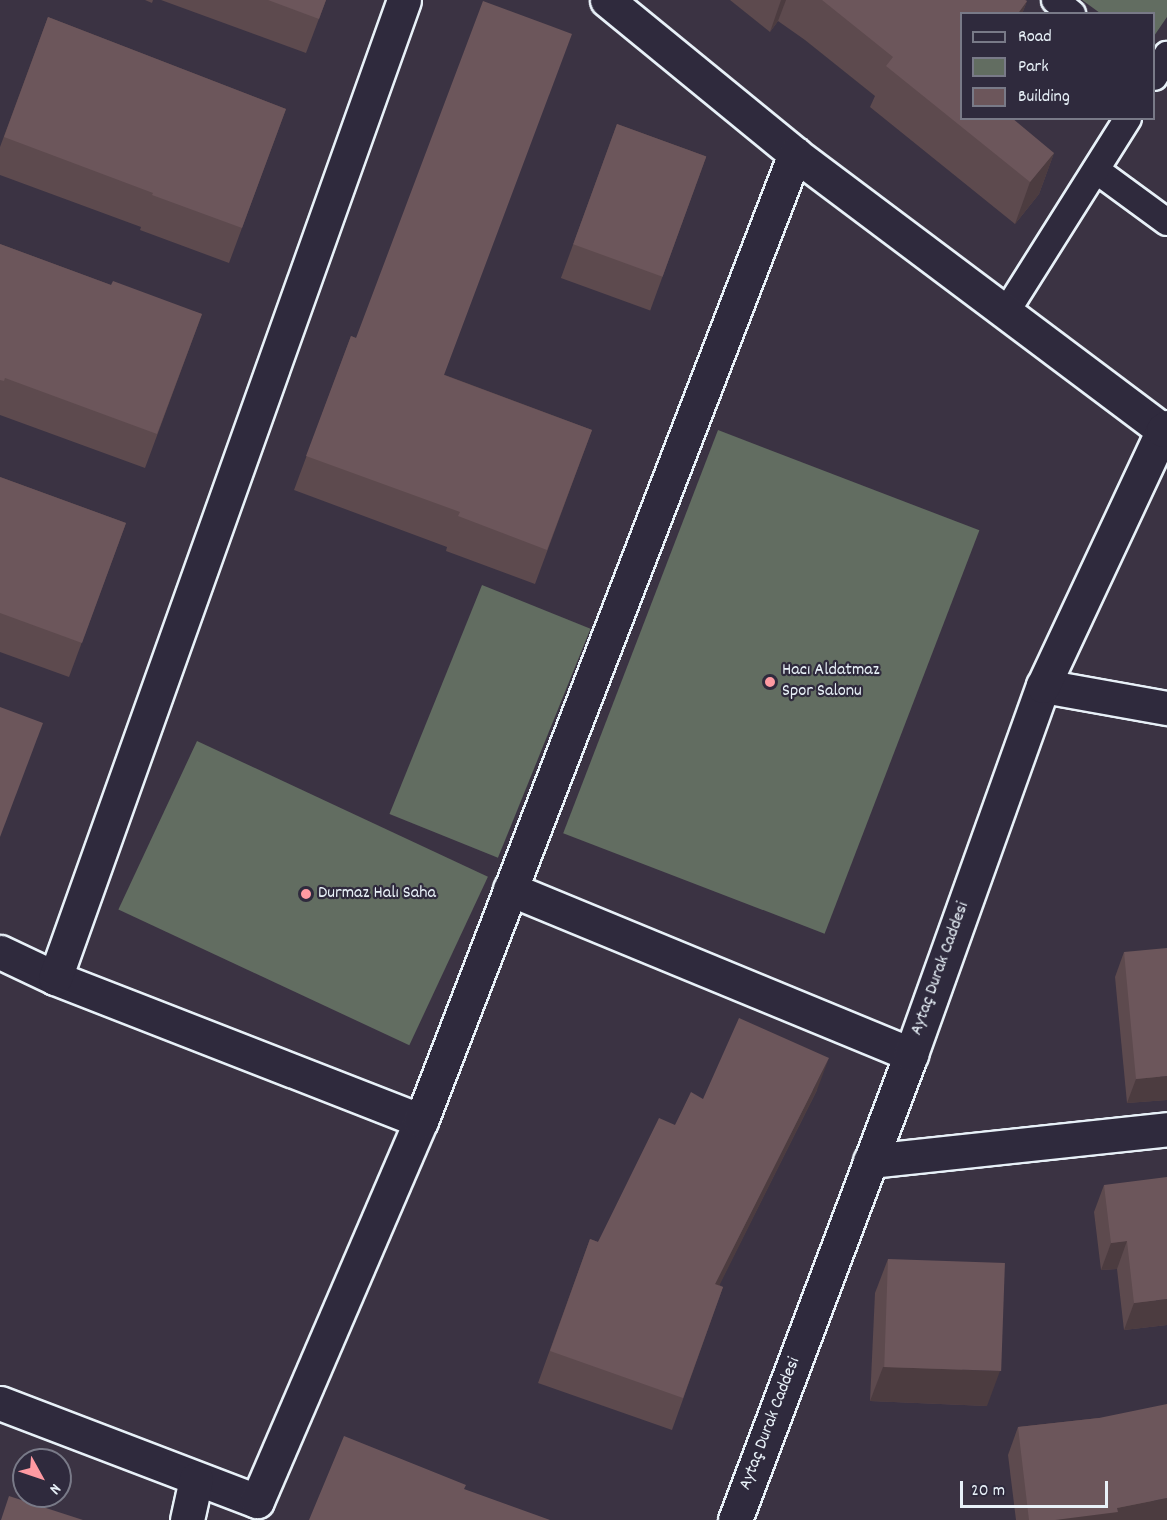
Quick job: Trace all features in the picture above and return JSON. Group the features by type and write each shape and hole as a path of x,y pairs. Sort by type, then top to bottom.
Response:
{"street":[{"path":"55,978 404,0"},
{"path":"607,0 795,154 1165,428"},
{"path":"0,1403 257,1501 421,1121 795,154"},
{"name":"Aytaç Durak Caddesi","path":"735,1520 911,1054 1043,686 1165,428"},
{"path":"1043,686 1167,708"},
{"path":"510,889 911,1054"},
{"path":"0,952 55,978 421,1121"},
{"path":"870,1161 1167,1129"},
{"path":"186,1520 196,1479"}],"lane":[{"path":"1055,0 1070,12"},
{"path":"1155,75 1167,55"},
{"path":"1006,312 1127,120"},
{"path":"1096,170 1167,222"}],"green space":[{"path":"1082,0 1167,0 1167,17 1155,35 1155,12 1099,12"},
{"name":"Hacı Aldatmaz Spor Salonu","path":"718,430 979,530 825,934 563,833"},
{"path":"482,585 590,629 498,858 389,814"},
{"name":"Durmaz Halı Saha","path":"197,741 488,877 409,1045 118,910"}],"building":[{"path":"268,0 326,0 319,19"},
{"path":"822,0 1027,1 1019,12 960,12 960,120 1014,120 1054,153 1030,182 886,66 893,57"},
{"path":"483,1 572,34 444,375 592,430 547,550 458,516 460,512 306,456 351,336 356,338"},
{"path":"48,17 286,109 242,228 4,137"},
{"path":"617,124 706,156 662,277 573,244"},
{"path":"0,244 111,285 113,281 202,314 157,434 5,378 4,381 0,380"},
{"path":"0,477 126,523 82,643 0,613"},
{"path":"0,707 43,723 0,837"},
{"path":"1167,948 1167,1076 1136,1079 1124,952"},
{"path":"739,1018 829,1058 715,1284 723,1287 683,1398 550,1351 590,1239 598,1242 659,1118 675,1125 691,1092 703,1099"},
{"path":"1167,1177 1167,1299 1134,1303 1127,1241 1111,1243 1104,1185"},
{"path":"888,1259 1005,1263 1001,1371 884,1367"},
{"path":"1167,1404 1167,1498 1117,1508 1118,1512 1055,1520 1029,1520 1018,1427 1099,1418"},
{"path":"344,1436 466,1485 464,1489 550,1520 309,1520"},
{"path":"9,1496 12,1497 12,1508 46,1508 83,1520 1,1520"}],"place":[{"name":"Hacı Aldatmaz Spor Salonu","path":"770,682"},
{"name":"Durmaz Halı Saha","path":"306,894"}]}
